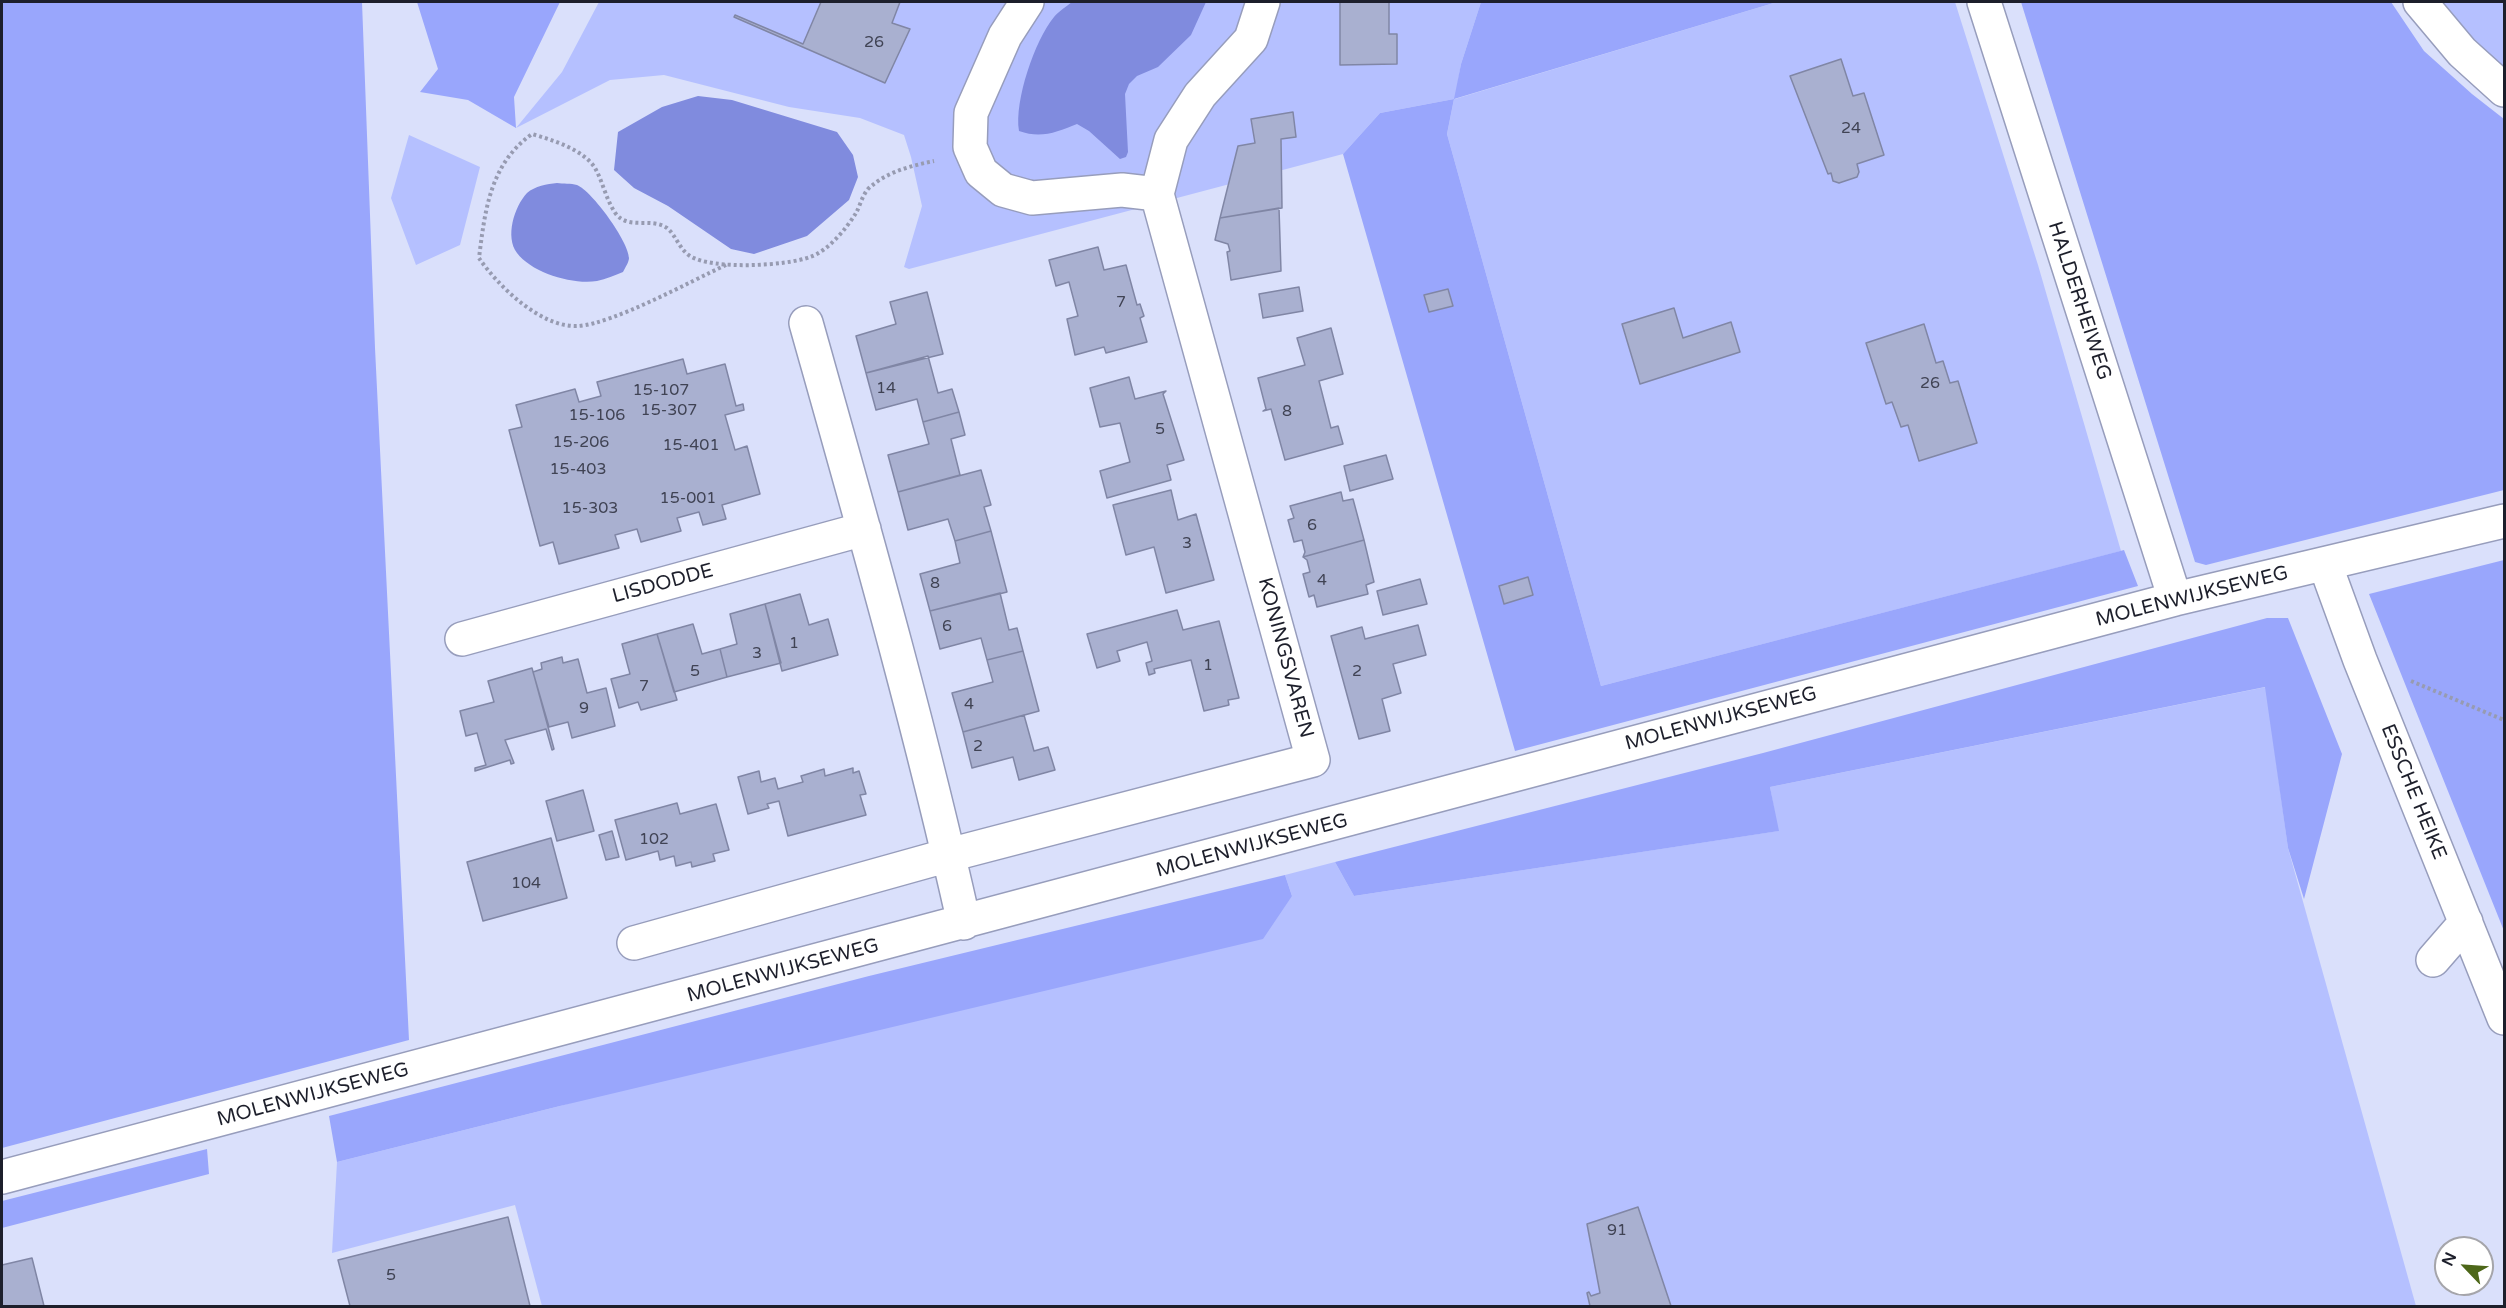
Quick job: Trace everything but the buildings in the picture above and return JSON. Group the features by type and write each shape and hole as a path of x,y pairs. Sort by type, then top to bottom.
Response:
{"street":[{"path":"1027,2 1005,36 971,113 970,147 981,172 1003,190 1032,198 1122,190 1157,194 1172,140 1200,95 1251,39 1263,2"},
{"name":"HALDERHEIWEG","path":"1984,2 2175,599"},
{"path":"2420,2 2462,52 2505,90"},
{"name":"KONINGSVAREN","path":"949,855 1313,760 1157,194"},
{"path":"806,323 864,529 949,855 964,923"},
{"name":"MOLENWIJKSEWEG","path":"2,1176 964,923 2175,599 2505,521"},
{"name":"LISDODDE","path":"462,639 864,529"},
{"name":"ESSCHE HEIKE","path":"2325,564 2360,660 2505,1018"},
{"path":"634,943 949,855"},
{"path":"2433,960 2466,922"}],"path":[{"path":"726,265 603,321 576,326 547,318 526,307 503,288 480,258 491,185 505,160 519,143 532,134 556,141 594,166 616,214 625,222 652,223 667,228 679,246 691,257 726,265 783,264 813,256 843,232 866,191 882,177 913,165 973,153"},
{"path":"2360,660 2505,720"}],"shaded area":[{"path":"2,2 362,2 375,348 409,1040 2,1148"},
{"path":"417,2 560,2 514,97 516,128 468,100 420,92 438,69"},
{"path":"599,2 1481,2 1461,64 1455,99 1777,2 1955,2 2038,265 2121,551 1601,686 1447,134 1454,99 1380,113 1343,154 909,269 904,267 922,206 904,135 860,118 789,107 664,75 610,80 516,128 562,72"},
{"path":"1072,2 1206,2 1191,35 1158,67 1137,76 1129,84 1125,94 1128,152 1126,157 1120,159 1089,131 1077,124 1056,132 1042,134 1019,131 1020,104 1033,55 1054,17"},
{"path":"1481,2 1777,2 1454,99 1461,64"},
{"path":"2021,2 2391,2 2424,51 2504,119 2504,490 2206,565 2195,562"},
{"path":"2442,2 2504,2 2504,70 2491,60"},
{"path":"698,96 732,100 837,132 853,155 858,177 849,200 807,236 754,254 731,249 668,206 634,188 614,170 618,132 662,107"},
{"path":"1454,99 1447,134 1601,686 2124,550 2138,586 1515,751 1343,154 1380,113"},
{"path":"409,135 480,167 460,245 416,265 391,198"},
{"path":"557,183 575,184 584,189 609,218 627,251 629,260 623,272 597,281 576,281 543,272 517,253 513,246 511,231 522,199 530,191"},
{"path":"2504,560 2504,931 2369,594"},
{"path":"2267,618 2288,618 2342,754 2304,899 2288,848 2265,687 1770,787 1779,831 1354,896 1335,862 1763,753"},
{"path":"2266,687 2288,848 2416,1306 542,1306 515,1205 332,1253 337,1162 560,1106 1292,896 1285,875 1335,862 1354,896 1778,831 1770,787"},
{"path":"1285,875 1292,896 1263,939 560,1106 337,1162 329,1116 869,976"},
{"path":"207,1149 209,1174 2,1228 2,1201"}]}
